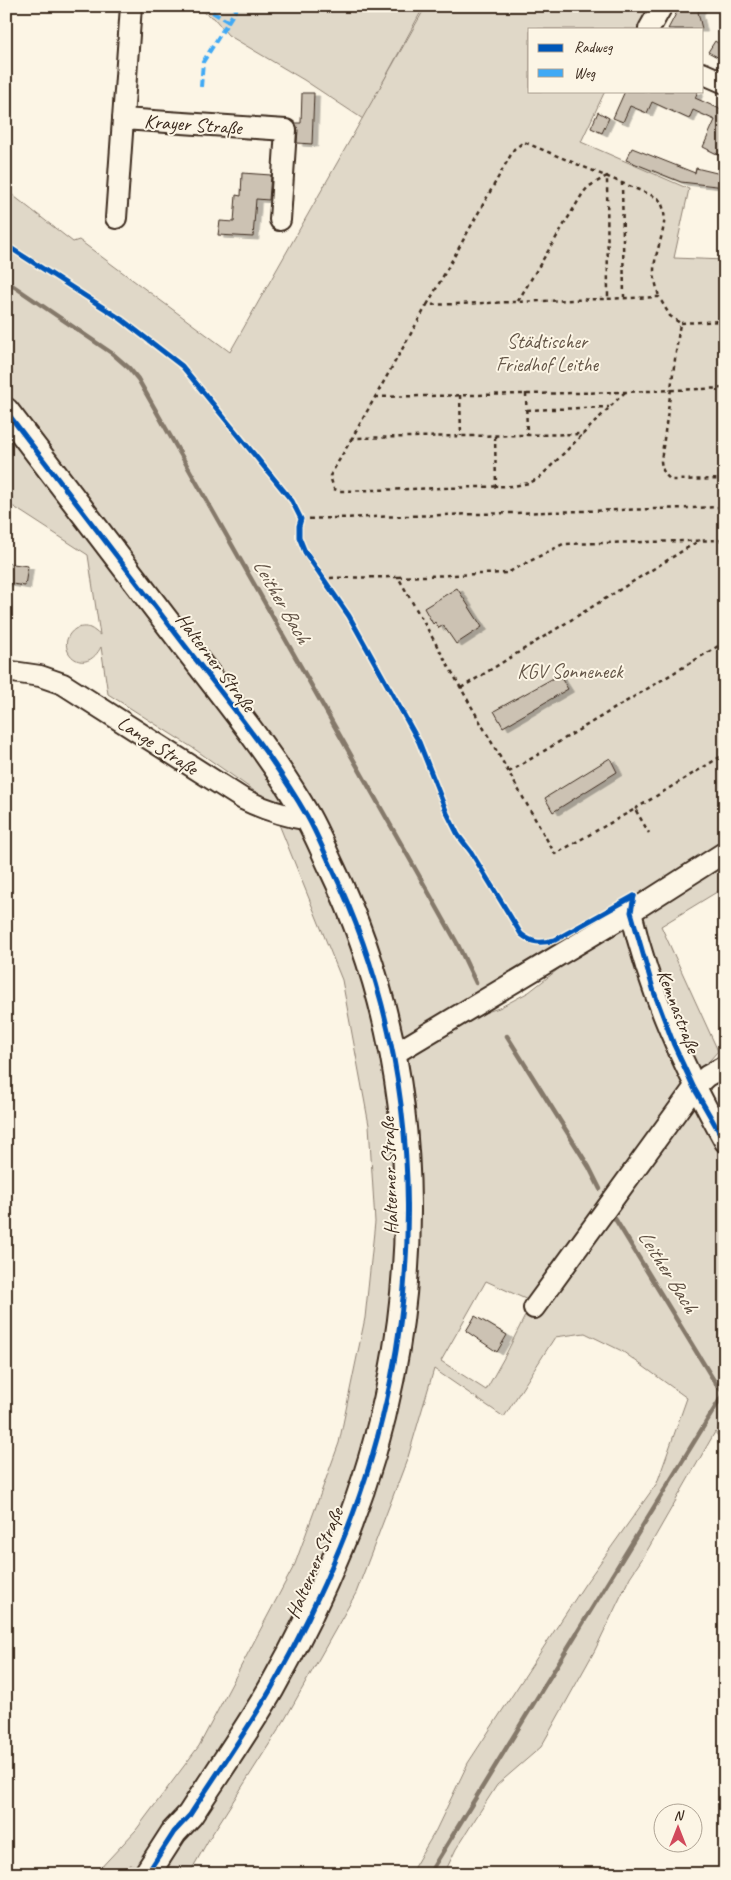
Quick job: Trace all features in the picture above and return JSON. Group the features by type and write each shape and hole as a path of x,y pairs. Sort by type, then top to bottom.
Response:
{"main road":[{"name":"Halterner Straße","path":"6,411 225,698 288,785 309,820 348,901 370,962 394,1054 403,1117 408,1211 402,1319 386,1403 366,1476 344,1536 313,1609 268,1693 190,1815 174,1832 147,1874"},
{"name":"Halterner Straße","path":"163,1874 184,1836 190,1815"}],"street":[{"name":"Krayer Straße","path":"131,6 123,119 286,130 280,220"},
{"path":"650,28 662,6"},
{"path":"704,73 725,83"},
{"path":"116,218 123,119"},
{"name":"Lange Straße","path":"6,671 40,676 63,684 243,799 266,810 309,820"},
{"path":"394,1054 632,912 725,852"},
{"name":"Kemnastraße","path":"632,912 654,992 674,1045 694,1088 725,1142"},
{"path":"534,1308 694,1088 707,1076 725,1066"}],"path":[{"path":"625,392 538,479 529,483 496,486 340,491 334,489 330,476 514,149 524,142 658,198 664,205 665,217 654,269 659,297 670,316 680,323 725,321"},
{"path":"607,176 608,298"},
{"path":"518,301 583,192 607,176"},
{"path":"622,182 624,297"},
{"path":"6,245 120,319 182,366 267,469 292,502 301,519 299,537 306,552 349,616 419,742 440,798 458,835 471,852 520,934 529,941 548,942"},
{"path":"722,267 725,313"},
{"path":"427,304 659,297"},
{"path":"680,323 661,461 662,469 671,480 725,479"},
{"path":"375,397 725,388"},
{"path":"526,393 527,436"},
{"path":"460,395 461,437"},
{"path":"526,410 609,407"},
{"path":"352,438 583,434"},
{"path":"495,436 496,486"},
{"path":"301,519 725,507"},
{"path":"461,688 700,540"},
{"path":"322,578 507,573 563,544 725,540"},
{"path":"398,577 555,854 725,754"},
{"path":"509,772 725,642"},
{"path":"636,808 649,833"}],"green space":[{"path":"192,6 424,6 363,119 304,80 228,35 214,18"},
{"path":"426,6 656,6 644,28 528,28 528,92 605,92 581,142 689,189 674,258 725,260 725,887 661,926 718,1051 686,1087 725,1151 725,1445 715,1432 630,1577 595,1650 541,1747 497,1785 456,1849 444,1874 410,1874 436,1830 468,1763 585,1584 657,1483 687,1398 622,1351 585,1333 555,1337 504,1417 434,1369 408,1457 356,1593 284,1721 192,1869 129,1865 125,1874 95,1874 136,1830 199,1746 295,1564 339,1443 365,1318 375,1222 369,1125 342,980 270,802 193,748 108,694 101,647 94,657 86,661 79,661 72,657 66,644 68,636 75,629 88,627 100,635 88,555 14,507 6,506 6,417 286,785 347,901 369,964 393,1054 403,1131 406,1130 396,1054 440,1027 499,1008 529,992 620,921 671,888 660,891 632,911 473,1004 395,1053 372,962 350,901 315,826 290,784 227,698 6,409 6,190 73,242 79,240 230,352","holes":["486,1281 532,1302 486,1390 441,1361"]}],"building":[{"path":"680,6 702,6 698,12 702,28 669,28"},
{"path":"715,41 725,48 725,61 708,52"},
{"path":"625,92 698,92 695,98 720,109 725,97 725,158 703,147 715,120 693,110 689,119 652,102 647,113 630,106 623,122 613,118"},
{"path":"302,93 314,93 312,144 297,143 298,130 295,123 301,123"},
{"path":"598,112 609,118 602,133 591,128"},
{"path":"632,148 695,173 696,168 725,175 725,187 681,182 626,160"},
{"path":"242,173 271,175 269,200 256,199 253,237 218,235 220,221 234,222 236,195 241,196"},
{"path":"6,563 28,566 25,586 6,583"},
{"path":"457,588 482,627 456,644 443,625 439,628 435,622 433,624 424,608"},
{"path":"559,675 568,689 503,727 494,711"},
{"path":"610,758 617,772 553,812 545,798"},
{"path":"475,1316 507,1335 497,1352 466,1331"}],"waterway":[{"name":"Leither Bach","path":"6,281 113,354 138,379 457,943 476,983"},
{"name":"Leither Bach","path":"507,1036 589,1167 600,1189"},
{"name":"Leither Bach","path":"614,1217 716,1384 725,1394"},
{"path":"429,1874 724,1393"}],"marked path":[{"path":"202,6 229,22"},
{"path":"201,87 203,62 238,6"},
{"path":"164,1871 169,1874"}],"cycle path":[{"path":"6,245 121,319 182,366 292,501 301,519 299,537 305,552 349,616 419,742 447,813 458,835 471,852 521,934 536,942 555,940 634,896"},
{"path":"6,411 248,728 279,771 307,816 331,866 364,947 388,1031 402,1118 408,1205 404,1293 391,1379 370,1464 340,1547 308,1619 281,1672 252,1721 190,1815 174,1832 147,1874"},
{"path":"634,896 631,912 654,992 674,1045 694,1088 725,1142"}],"park label":[{"name":"Städtischer Friedhof Leithe","path":"547,352"},
{"name":"KGV Sonneneck","path":"570,671"}]}
